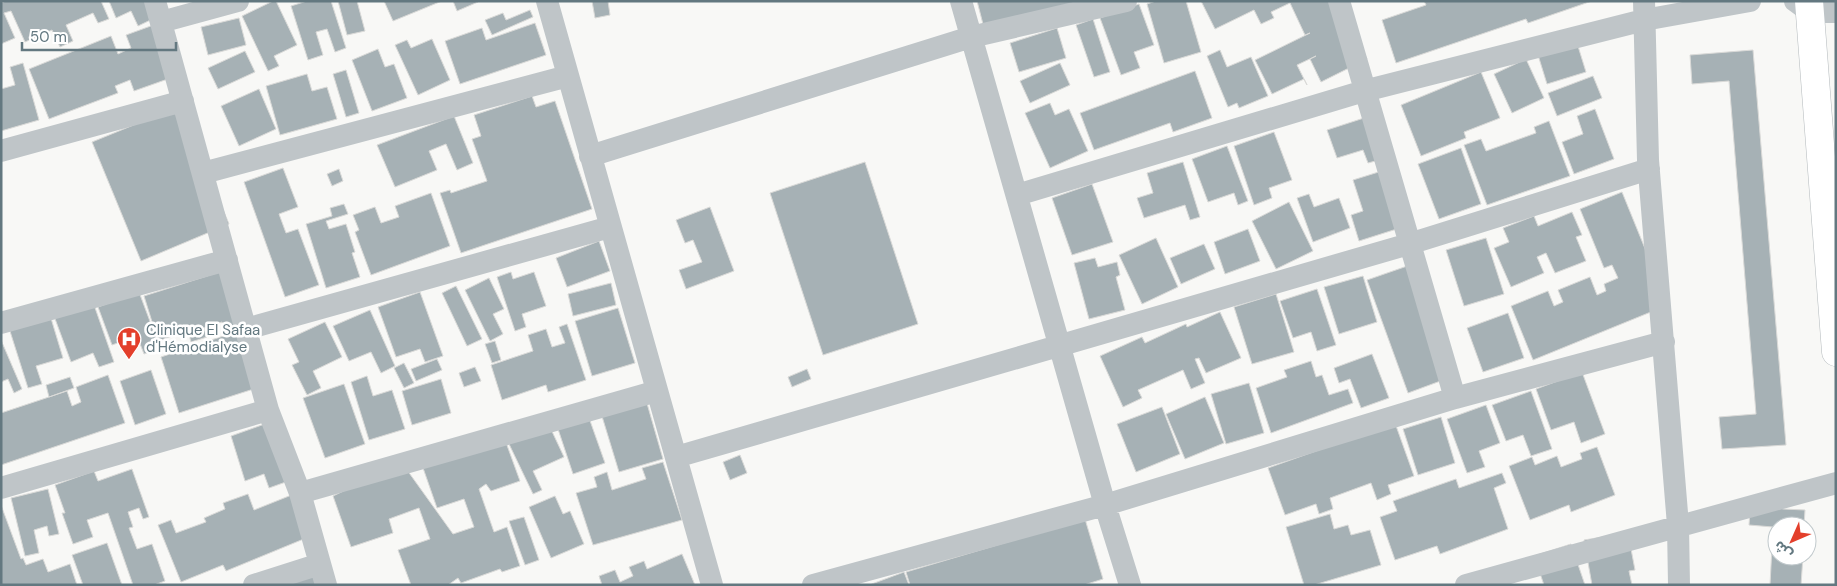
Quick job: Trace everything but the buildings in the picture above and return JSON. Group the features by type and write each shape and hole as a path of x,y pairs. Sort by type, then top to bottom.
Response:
{"main road":[{"path":"1813,7 1836,352"}],"street":[{"path":"238,1 158,11 268,410 300,493 323,574 254,585"},
{"path":"547,1 712,585"},
{"path":"961,1 1105,505 1130,585"},
{"path":"590,156 971,37 1126,1"},
{"path":"1339,1 1455,398"},
{"path":"1016,195 1364,91 1644,11 1750,1"},
{"path":"1644,11 1649,170 1678,526 1679,585"},
{"path":"203,173 568,76"},
{"path":"1,151 182,101"},
{"path":"676,457 1409,244 1649,170"},
{"path":"246,329 610,227"},
{"path":"1,323 227,260"},
{"path":"813,585 1105,505 1455,398 1664,342"},
{"path":"300,493 657,391"},
{"path":"1,488 268,410"},
{"path":"1466,585 1517,578 1678,526 1836,483"}],"place":[{"name":"Clinique El Safaa d'Hémodialyse","path":"129,360"}]}
